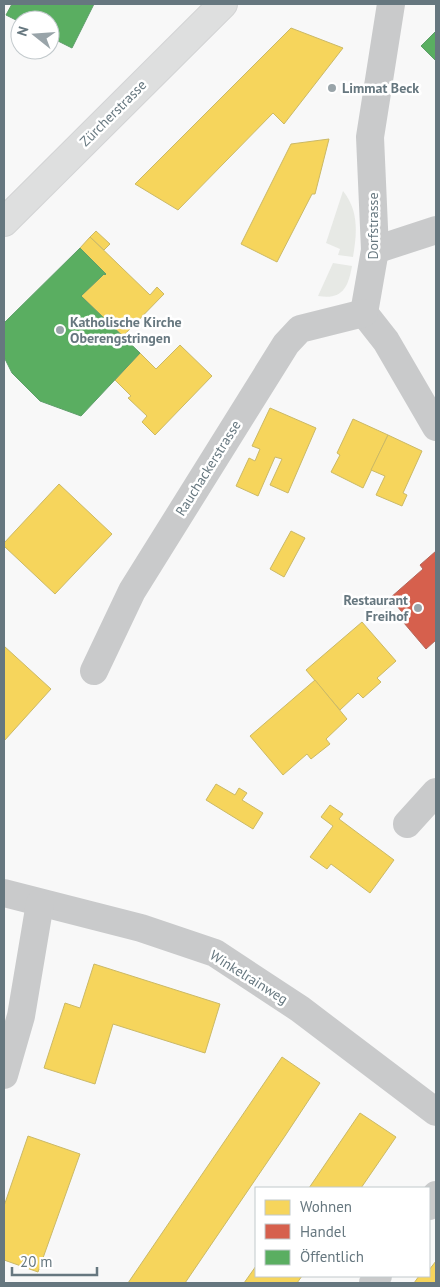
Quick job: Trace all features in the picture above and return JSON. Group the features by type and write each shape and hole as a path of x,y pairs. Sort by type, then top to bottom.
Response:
{"main road":[{"name":"Zürcherstrasse","path":"4,222 223,4"}],"street":[{"name":"Dorfstrasse","path":"364,313 375,250 370,137 392,4"},
{"path":"375,250 436,230"},
{"path":"364,313 386,341 436,427"},
{"name":"Rauchackerstrasse","path":"94,671 132,590 286,344 300,329 364,313"},
{"path":"407,824 436,792"},
{"name":"Winkelrainweg","path":"4,893 141,928 215,954 300,1010 436,1112"},
{"path":"4,1076 21,1016 40,902"}],"shaded area":[{"path":"343,191 352,206 356,222 353,257 338,255 340,249 326,243"},
{"path":"333,263 352,266 346,286 342,291 333,296 318,296"}],"building: Wohnen":[{"path":"291,28 343,48 284,124 273,113 178,210 135,184"},
{"path":"329,139 315,194 312,194 277,262 241,244 291,144"},
{"path":"96,231 110,244 104,250 90,237"},
{"path":"90,237 150,295 157,287 164,294 123,336 81,296 106,274 80,248"},
{"path":"180,345 212,376 155,435 142,422 147,416 128,398 131,396 115,380 140,353 156,369"},
{"path":"270,408 316,428 288,493 270,485 282,459 275,457 258,496 236,486 249,458 255,461 260,449 252,446"},
{"path":"353,419 388,435 363,488 331,472 340,455 337,453"},
{"path":"388,435 422,451 403,493 407,495 402,506 376,495 385,476 371,470"},
{"path":"59,484 112,534 55,594 4,546 4,543"},
{"path":"291,531 305,538 284,577 270,569"},
{"path":"362,622 396,661 377,678 381,682 363,698 358,693 340,710 306,670"},
{"path":"4,646 51,689 4,741"},
{"path":"315,680 347,719 326,739 330,744 311,759 307,754 283,775 250,736"},
{"path":"216,784 235,795 239,788 247,793 242,800 263,813 253,829 206,800"},
{"path":"330,805 343,814 339,819 394,860 370,893 331,864 327,869 310,857 333,826 321,817"},
{"path":"94,964 220,1004 205,1053 113,1024 95,1084 44,1068 65,1003 80,1008"},
{"path":"282,1057 320,1083 185,1283 128,1283"},
{"path":"360,1113 396,1137 362,1187 310,1187"},
{"path":"28,1136 80,1154 38,1272 4,1260 4,1206"},
{"path":"436,1261 436,1283 414,1283 418,1277 430,1277 430,1269"},
{"path":"255,1267 255,1277 301,1277 297,1283 244,1283"}],"building: Handel":[{"name":"Restaurant Freihof","path":"436,551 436,640 426,649 404,623 408,619 390,598 423,569 420,565"}],"building: Öffentlich":[{"path":"12,4 94,4 72,48 60,42 60,10 10,10 10,17 6,15"},
{"path":"436,31 436,61 421,46"},
{"name":"Katholische Kirche Oberengstringen","path":"80,248 106,274 81,296 140,353 81,416 40,401 12,373 4,357 4,323"}],"place":[{"name":"Limmat Beck","path":"332,88"},
{"name":"Katholische Kirche Oberengstringen","path":"60,330"},
{"name":"Restaurant Freihof","path":"418,608"}]}
